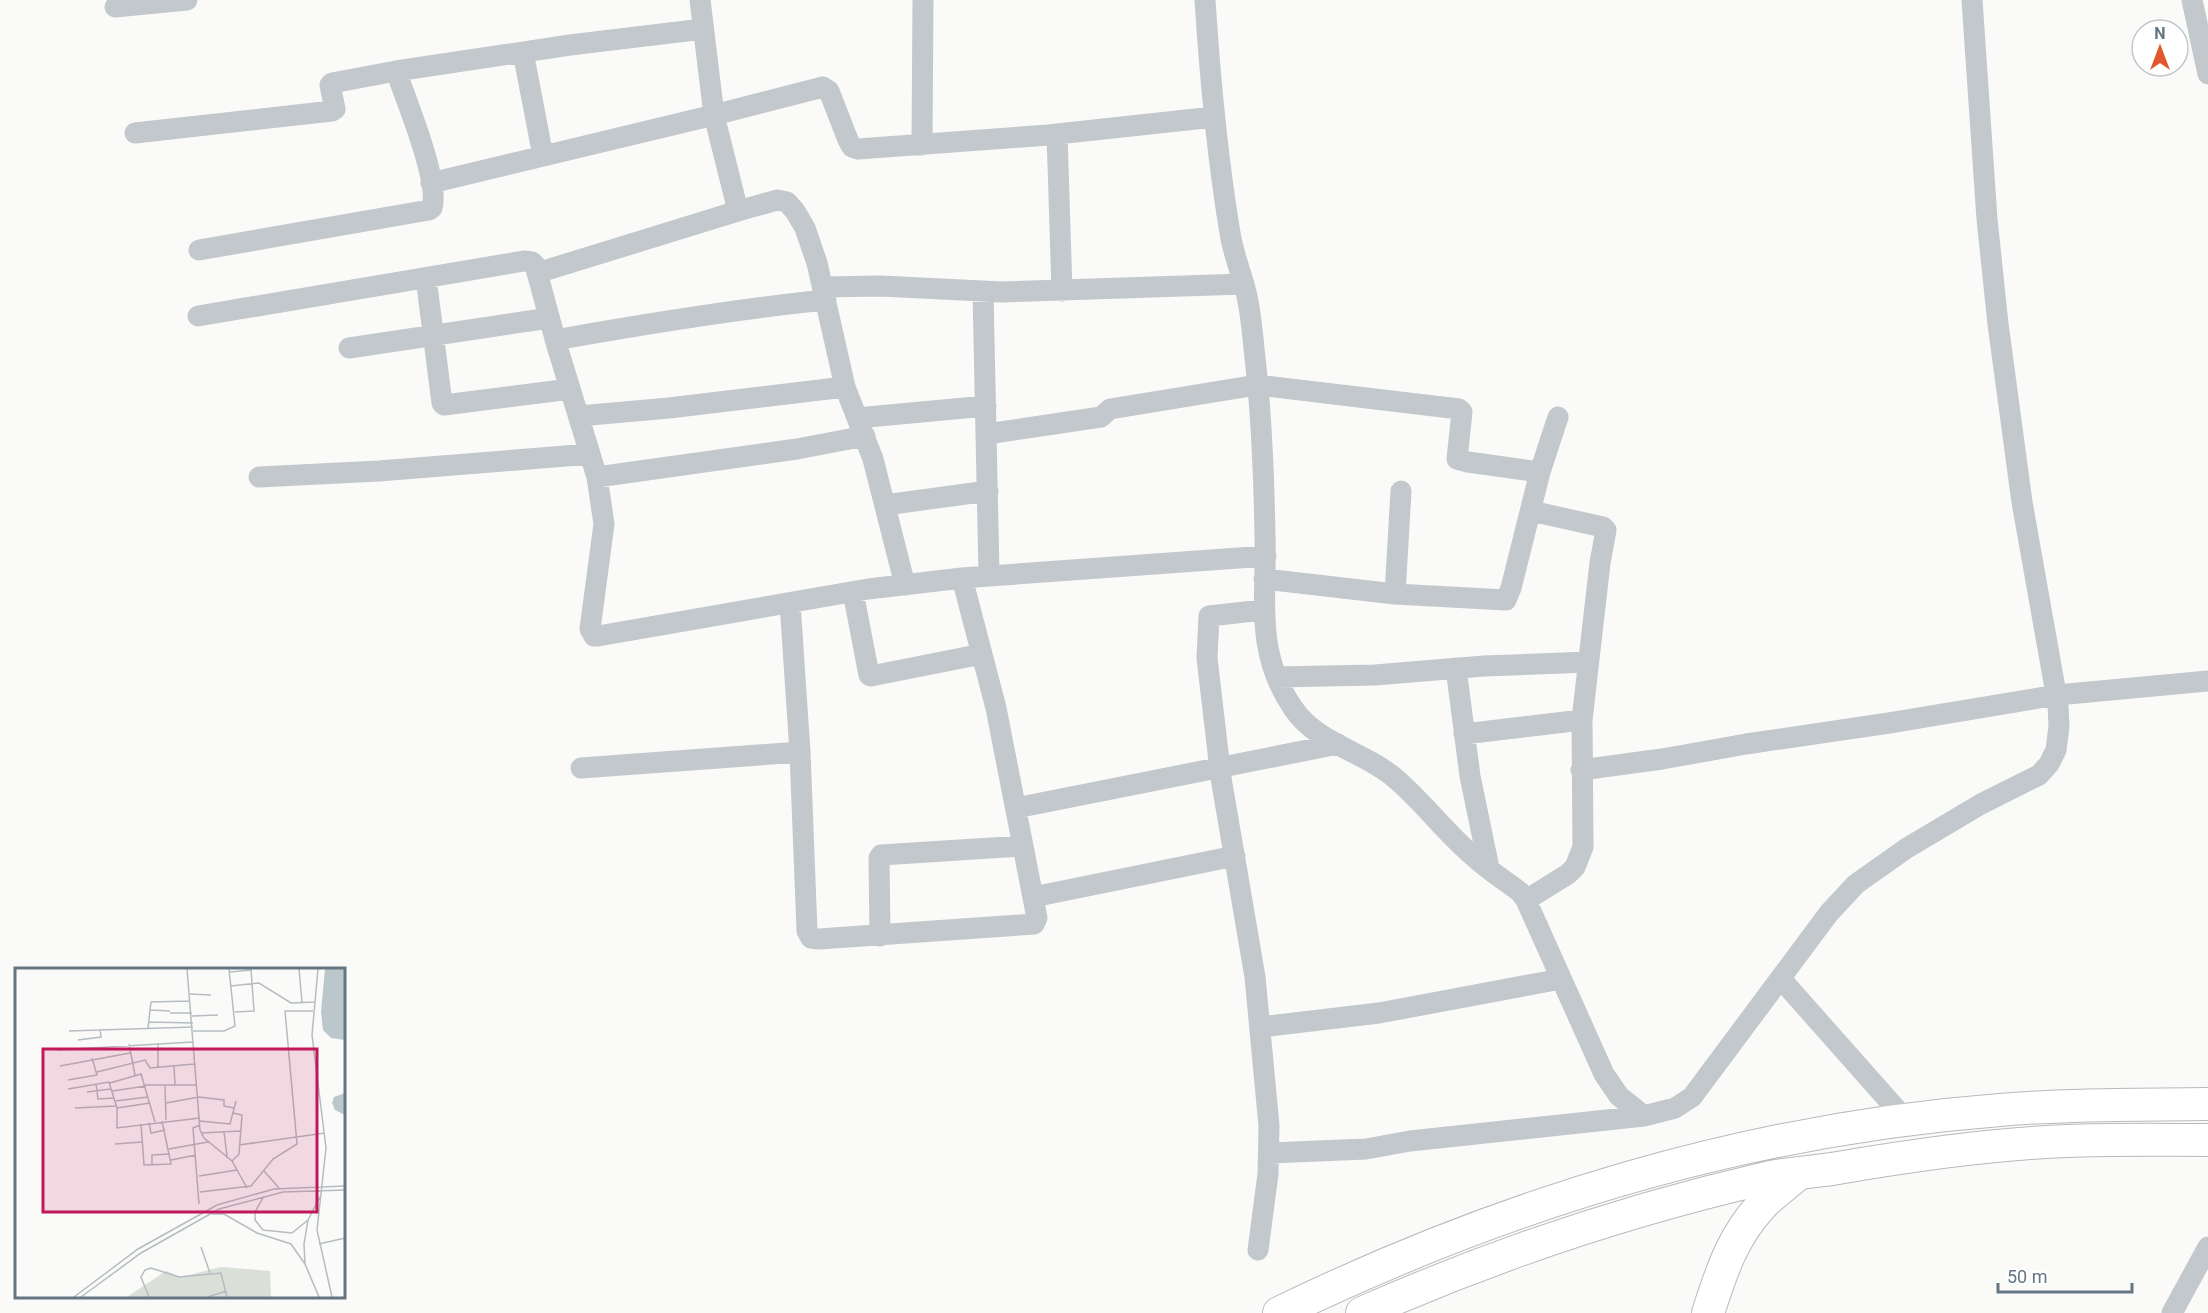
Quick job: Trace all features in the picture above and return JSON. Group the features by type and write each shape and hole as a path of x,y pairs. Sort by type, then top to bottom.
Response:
{"main road":[{"path":"1279,1313 1337,1285 1467,1230 1602,1185 1732,1151 1798,1137 1906,1120 1998,1110 2066,1105 2208,1104"},
{"path":"1362,1313 1481,1263 1569,1233 1677,1201 1768,1178 1936,1152 2002,1145 2067,1141 2208,1140"},
{"path":"1708,1313 1723,1264 1740,1234 1762,1205 1797,1175"}],"street":[{"path":"115,7 187,0"},
{"path":"700,0 714,116 738,211"},
{"path":"922,145 923,0"},
{"path":"1205,0 1214,117 1231,237 1248,305 1257,385 1264,472 1266,556 1263,610 1267,648 1277,677 1292,707 1302,719 1319,734 1376,764 1397,780 1472,856 1520,892 1531,908 1604,1074 1619,1096 1644,1116"},
{"path":"1269,1153 1366,1149 1410,1141 1644,1116 1675,1108 1692,1097 1833,908 1856,884 1907,848 1981,804 2039,775 2049,764 2056,750 2059,726 2057,695 2022,502 1998,324 1987,219 1972,0"},
{"path":"2192,0 2208,74"},
{"path":"135,134 332,111 335,109 330,85 332,83 396,71 703,29"},
{"path":"524,52 543,156"},
{"path":"199,249 429,210 433,204 431,183 423,151 396,71"},
{"path":"431,183 714,116 823,87 829,91 848,140 852,147 858,149 1057,134 1214,117"},
{"path":"1057,134 1062,291"},
{"path":"537,273 738,211 777,200 787,202 805,228 818,263 845,387 861,427 885,505 904,585"},
{"path":"198,316 524,261 532,262 597,477 604,524 590,629 594,636 853,592 989,574 1266,556"},
{"path":"426,278 444,405 570,389"},
{"path":"555,340 824,293 881,286 983,292 1244,284"},
{"path":"983,292 989,574"},
{"path":"348,348 549,318"},
{"path":"987,434 1101,417 1110,409 1257,385 1459,409 1462,412 1456,454 1460,461 1540,472"},
{"path":"579,416 669,408 845,387"},
{"path":"597,477 785,450 861,427 986,406"},
{"path":"1264,579 1395,594 1506,600 1540,472 1558,417"},
{"path":"259,477 380,471 590,454"},
{"path":"1395,594 1401,490"},
{"path":"885,505 988,491"},
{"path":"1526,900 1569,874 1583,847 1582,720 1606,529 1603,526 1531,511"},
{"path":"790,603 800,752 807,931 811,938 880,936 1034,924 1037,918 996,708 962,578"},
{"path":"853,592 871,676 982,654"},
{"path":"1258,1250 1268,1174 1269,1126 1255,977 1219,767 1207,658 1209,616 1263,610"},
{"path":"1277,677 1375,675 1456,668 1588,662"},
{"path":"1456,668 1470,776 1489,868"},
{"path":"1581,770 2057,695 2208,681"},
{"path":"1464,734 1582,720"},
{"path":"1016,808 1338,744"},
{"path":"581,768 800,752"},
{"path":"880,936 879,858 881,855 1023,846"},
{"path":"1033,897 1235,856"},
{"path":"1260,1027 1379,1013 1561,979"},
{"path":"1781,979 1906,1120"},
{"path":"2172,1313 2208,1247"}]}
